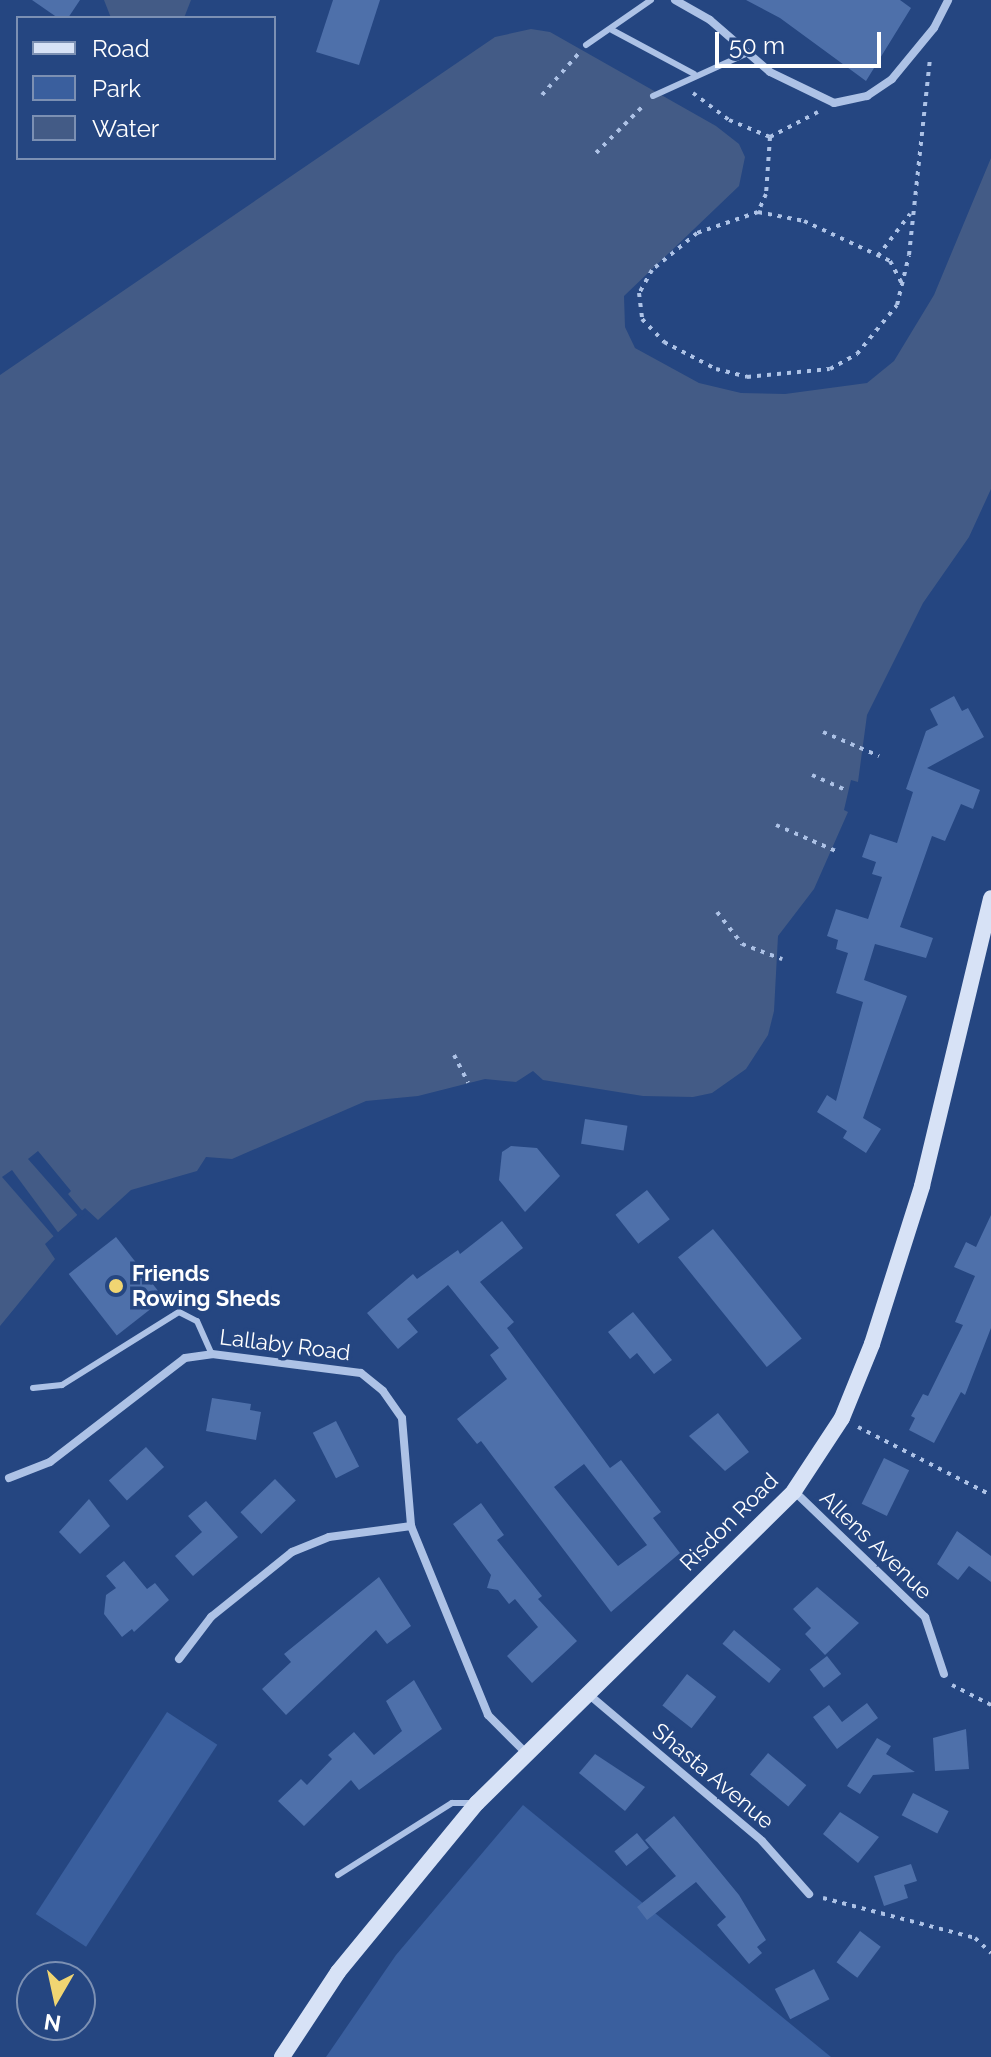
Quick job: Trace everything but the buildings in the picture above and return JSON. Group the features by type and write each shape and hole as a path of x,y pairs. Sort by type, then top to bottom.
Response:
{"street":[{"path":"675,0 709,19 748,53 804,92 834,103 867,96 892,79 934,28 948,0"},
{"name":"Risdon Road","path":"282,2057 338,1972 477,1803 525,1752 794,1491 842,1418 872,1344 922,1186 991,898"},
{"name":"Lallaby Road","path":"9,1478 50,1462 185,1358 212,1354 347,1368 372,1380 394,1404 406,1431 411,1526 488,1715 525,1752"},
{"name":"Allens Avenue","path":"794,1491 925,1617 944,1674"},
{"path":"179,1659 211,1617 292,1552 329,1537 411,1526"},
{"name":"Shasta Avenue","path":"586,1692 762,1841 809,1894"}],"lane":[{"path":"586,45 612,30 651,0"},
{"path":"612,30 694,74"},
{"path":"653,96 694,74 748,53"},
{"path":"33,1388 62,1385 179,1312 197,1321 212,1354"},
{"path":"338,1875 452,1803 477,1803"}],"path":[{"path":"902,284 890,261 804,221 758,212 697,233 652,270 639,293 639,307 642,319 664,342 716,369 747,377 830,369 873,338 897,305 902,284 934,28"},
{"path":"542,95 586,45"},
{"path":"678,82 729,120 770,137"},
{"path":"596,153 653,96"},
{"path":"770,137 834,103"},
{"path":"758,212 766,194 770,137"},
{"path":"878,256 912,212"},
{"path":"823,732 879,756"},
{"path":"812,775 848,791"},
{"path":"776,825 838,852"},
{"path":"717,912 742,944 782,959"},
{"path":"454,1055 468,1083"},
{"path":"842,1418 991,1495"},
{"path":"944,1674 954,1689 991,1705"},
{"path":"809,1894 975,1938 991,1953"}],"green space":[{"path":"167,1712 217,1745 86,1947 36,1914"},
{"path":"523,1805 831,2057 326,2057 396,1955"}],"water":[{"path":"104,0 191,0 185,16 110,16"},
{"path":"531,29 550,32 716,126 739,144 745,157 739,186 624,296 625,327 635,348 699,383 741,393 785,394 867,383 894,361 934,295 991,158 991,489 969,537 923,603 867,715 858,782 851,780 844,810 848,812 814,889 778,936 774,1011 768,1035 746,1069 712,1093 693,1097 643,1096 543,1080 533,1071 516,1082 485,1079 418,1096 366,1101 232,1159 206,1157 197,1171 131,1190 98,1220 85,1208 45,1244 55,1259 0,1326 0,375 495,37"}],"pier":[{"path":"38,1151 71,1191 68,1194 85,1214 80,1218 28,1159"},
{"path":"12,1170 60,1235 56,1239 2,1177"}],"place":[{"name":"Friends Rowing Sheds","path":"116,1286"}]}
